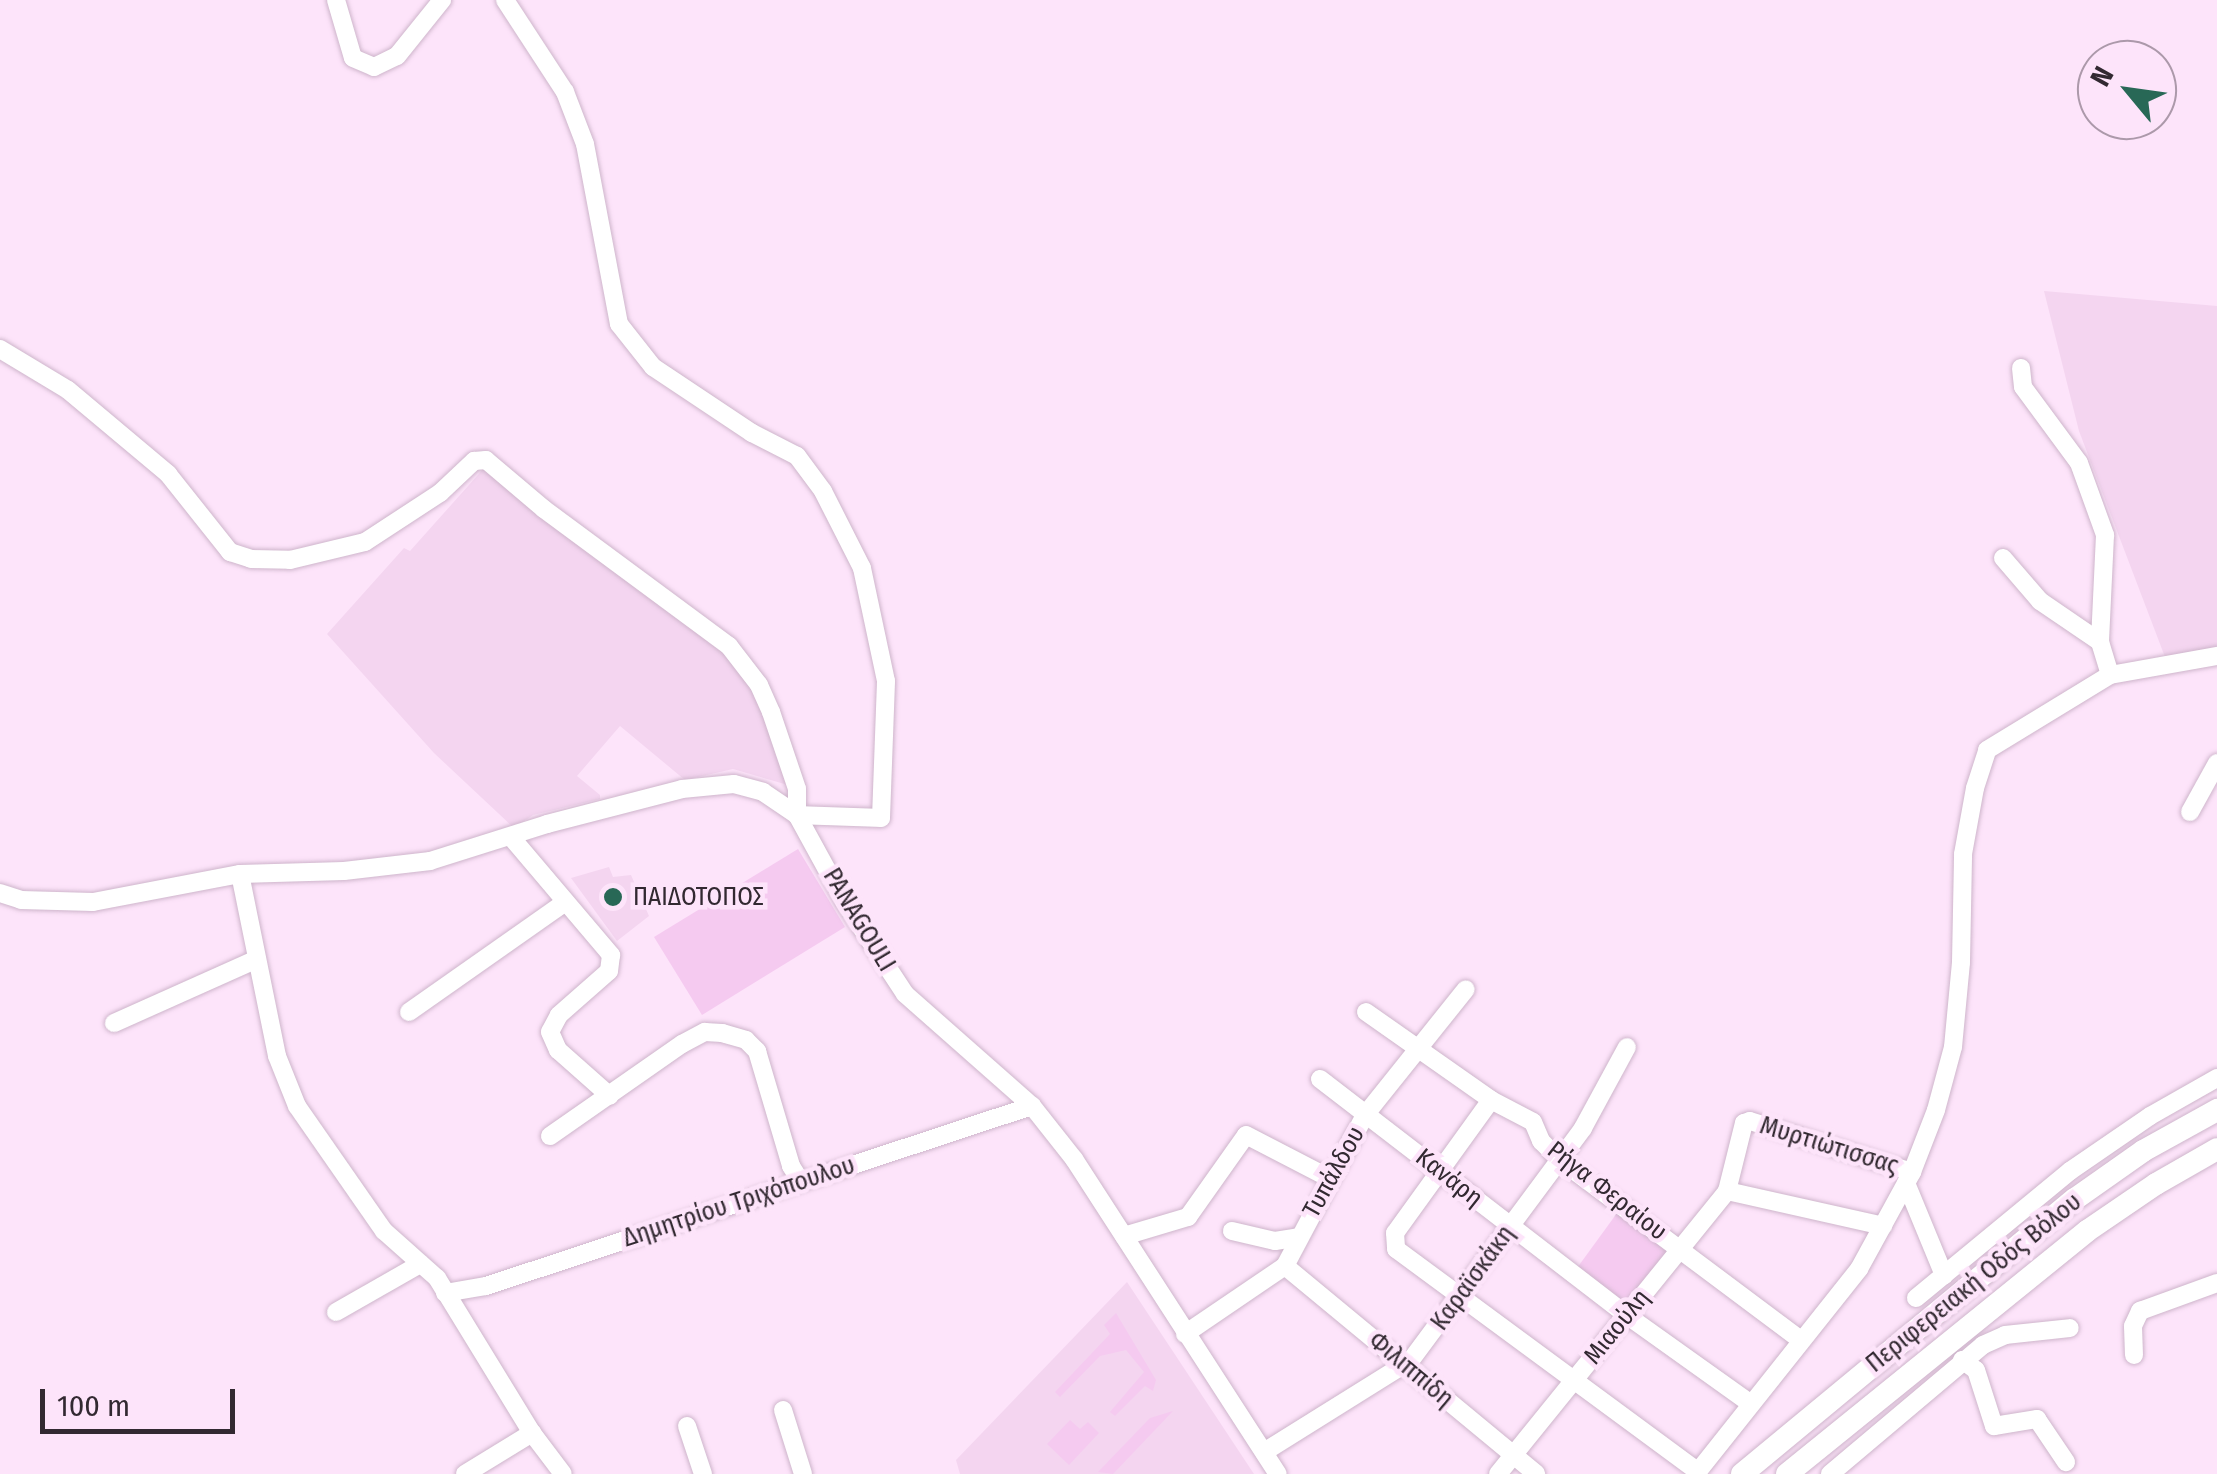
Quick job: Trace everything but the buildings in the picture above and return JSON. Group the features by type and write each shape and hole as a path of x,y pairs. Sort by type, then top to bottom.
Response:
{"main road":[{"name":"Περιφερειακή Οδός Βόλου","path":"1742,1474 2075,1199 2143,1151 2217,1110"},
{"name":"Περιφερειακή Οδός Βόλου","path":"1787,1474 2088,1231 2156,1184 2217,1150"}],"street":[{"path":"336,0 353,58 374,67 398,56 442,0"},
{"path":"0,893 21,900 93,902 240,874 430,862 682,790 718,784 762,792 797,815 881,818 886,680 862,568 823,491 797,456 752,433 654,367 619,324 585,144 565,92 506,0"},
{"path":"0,348 68,390 154,462 178,484 230,552 251,559 290,560 365,542 440,493 474,461 486,460 544,510 730,646 759,684 771,712 797,789 797,815"},
{"path":"2021,368 2023,387 2078,463 2102,525 2105,552 2100,642 2110,675"},
{"path":"2004,558 2040,601 2100,642"},
{"path":"1491,1100 1395,1232 1394,1244 1697,1473 1859,1269 1909,1178 1936,1110 1953,1047 1963,854 1983,758 2002,738 2110,675 2217,656"},
{"path":"2190,812 2217,763"},
{"name":"PANAGOULI","path":"797,815 844,900 906,994 1032,1106 1074,1159 1278,1474"},
{"path":"511,837 613,960 610,971 554,1022 550,1038 610,1096"},
{"path":"240,874 276,1056 297,1106 384,1231 434,1274 532,1433 564,1474"},
{"path":"409,1012 564,903"},
{"path":"114,1022 255,960"},
{"name":"Τυπάλδου","path":"1285,1266 1365,1114 1415,1047 1466,990"},
{"name":"Ρήγα Φεραίου","path":"1366,1012 1491,1100 1534,1124 1542,1141 1560,1160 1801,1340"},
{"path":"550,1136 705,1032 746,1040 757,1052 791,1166 801,1182"},
{"name":"Καραϊσκάκη","path":"1264,1452 1405,1365 1461,1296 1560,1160 1591,1115 1627,1047"},
{"path":"1916,1298 2070,1171 2217,1078"},
{"name":"Κανάρη","path":"1320,1079 1625,1314 1750,1403"},
{"name":"Δημητρίου Τριχόπουλου","path":"445,1293 486,1286 1032,1106"},
{"name":"Μυρτιώτισσας","path":"1746,1121 1909,1178"},
{"name":"Μιαούλη","path":"1498,1474 1727,1191 1741,1126 1746,1121"},
{"path":"1124,1236 1188,1217 1246,1135 1329,1178"},
{"path":"1909,1178 1944,1275"},
{"path":"1727,1191 1883,1226"},
{"path":"1232,1230 1274,1240 1298,1237"},
{"path":"336,1312 420,1264"},
{"path":"1185,1334 1285,1266"},
{"name":"Φιλιππίδη","path":"1285,1266 1536,1474"},
{"path":"2134,1355 2132,1326 2140,1311 2217,1283"},
{"path":"1830,1474 1982,1345 2005,1335 2070,1328"},
{"path":"1962,1360 1976,1370 1994,1426 2037,1419 2066,1462"},
{"path":"783,1410 804,1474"},
{"path":"687,1426 703,1474"},
{"path":"464,1474 532,1433"}],"shaded area":[{"path":"2044,291 2217,306 2217,649 2165,657 2079,431"},
{"path":"485,467 725,648 759,690 788,785 733,769 685,780 620,726 577,776 600,799 533,815 514,828 434,753 327,634 404,548 410,551"},
{"path":"798,849 845,927 702,1015 654,937"},
{"name":"ΠΑΙΔΟΤΟΠΟΣ","path":"609,867 613,877 631,875 649,916 617,941 571,878"},
{"path":"1620,1209 1673,1248 1629,1306 1577,1268"},
{"path":"1127,1282 1254,1474 960,1474 956,1460"},
{"path":"1116,1313 1156,1380 1153,1391 1145,1386 1115,1416 1110,1412 1144,1372 1126,1350 1100,1356 1060,1397 1055,1392 1110,1334 1104,1325"},
{"path":"1173,1411 1113,1474 1098,1472 1150,1418"},
{"path":"1070,1420 1080,1429 1088,1422 1099,1433 1069,1465 1047,1444"}],"place":[{"name":"ΠΑΙΔΟΤΟΠΟΣ","path":"613,897"}]}
